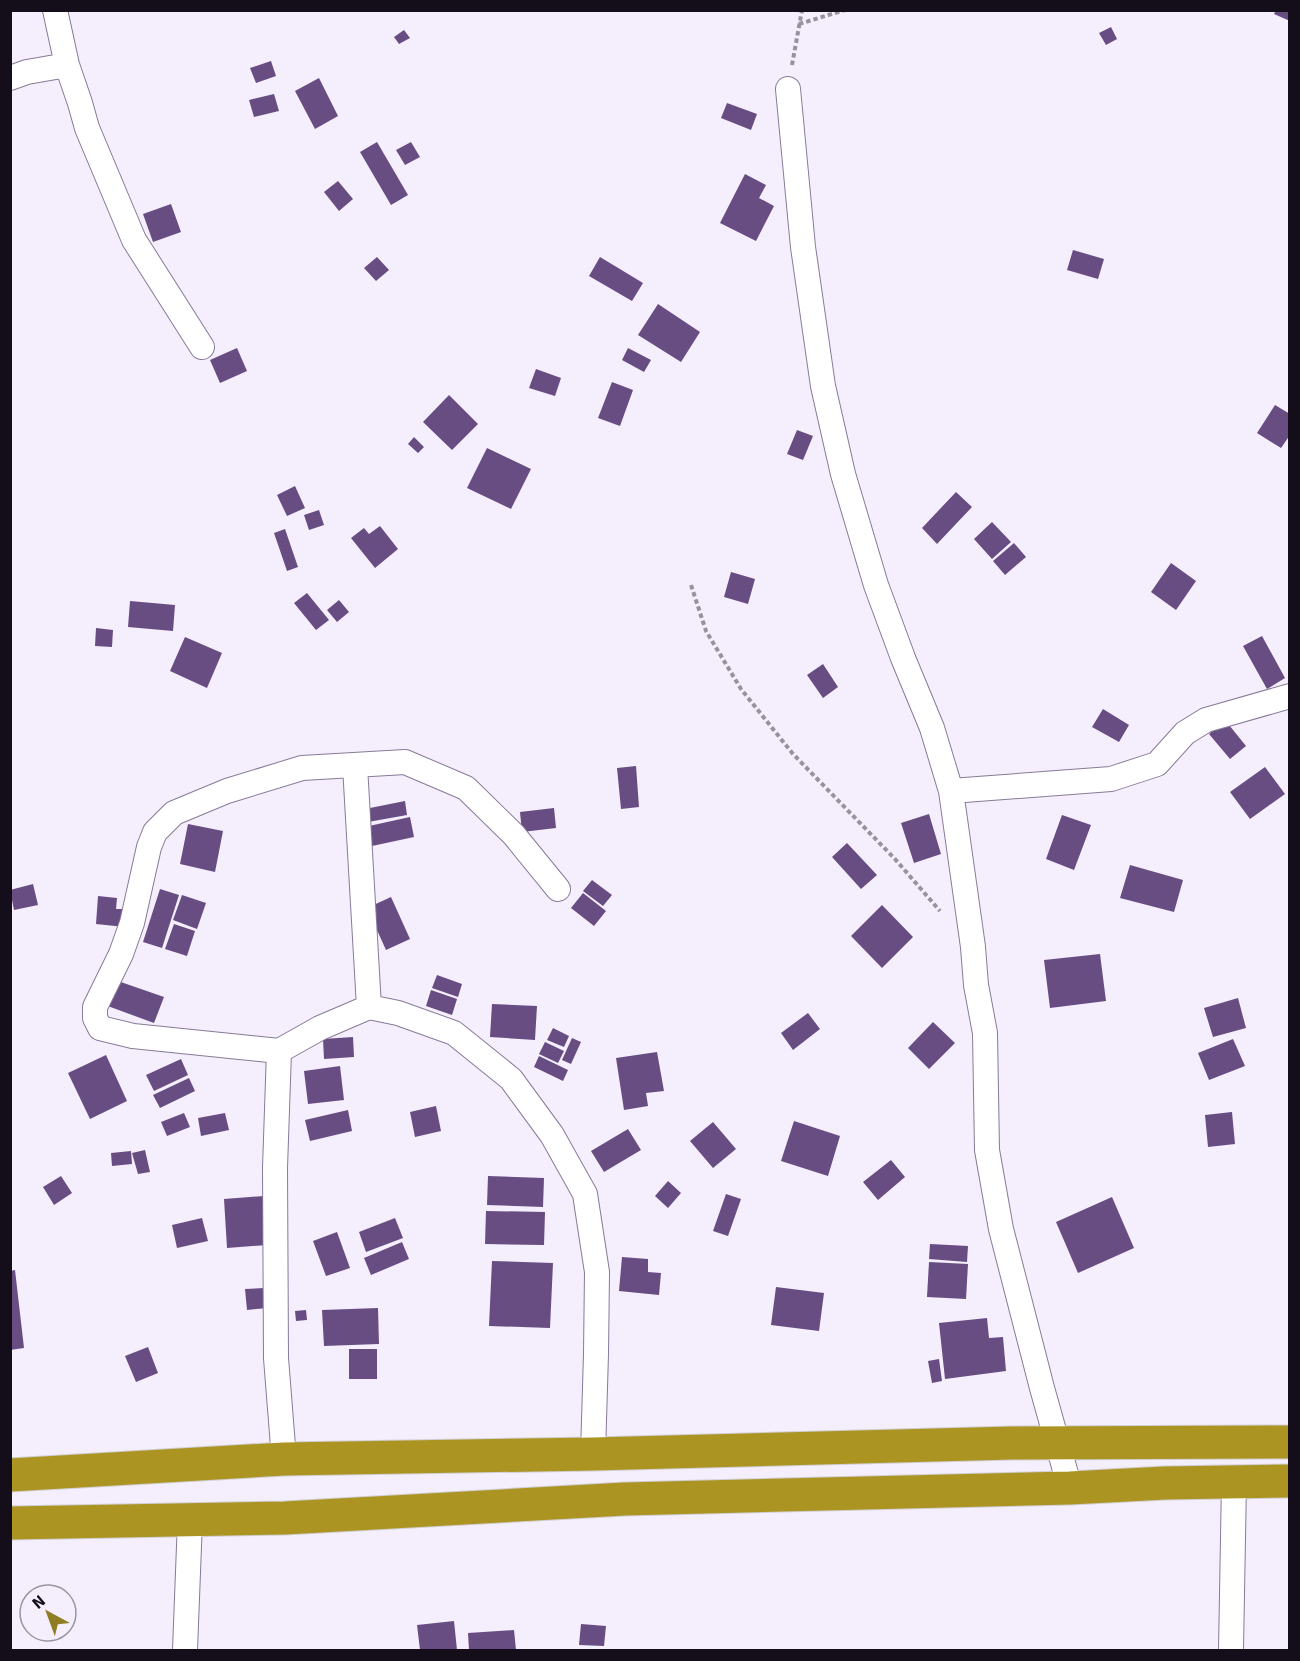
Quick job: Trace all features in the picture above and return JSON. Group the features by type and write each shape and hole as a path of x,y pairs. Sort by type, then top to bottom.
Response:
{"highway":[{"path":"10,1475 284,1459 1057,1443 1290,1442"},
{"path":"10,1523 285,1518 637,1499 1290,1481"}],"street":[{"path":"55,10 67,65 87,128 134,240 202,347"},
{"path":"10,78 27,72 67,65"},
{"path":"788,89 803,247 823,386 843,474 876,585 932,728 951,791 973,947 976,985 985,1033 987,1150 1001,1229 1070,1488"},
{"path":"951,791 1112,779 1157,764 1185,733 1206,720 1290,696"},
{"path":"558,889 514,835 466,788 405,762 302,768 227,791 174,813 155,832 149,847 132,923 121,954 95,1007 95,1018 100,1028 133,1036 279,1051 320,1028 369,1007 398,1013 454,1034 511,1079 552,1135 585,1194 597,1272 593,1454"},
{"path":"355,766 369,1007"},
{"path":"279,1051 275,1168 276,1358 284,1459"},
{"path":"1231,1650 1234,1482"},
{"path":"185,1650 190,1520"}],"path":[{"path":"788,89 802,10"},
{"path":"799,24 845,10"},
{"path":"691,585 706,631 753,705 793,754 895,859 941,912"}],"building":[{"path":"1276,10 1290,10 1290,21 1274,14"},
{"path":"1111,27 1117,39 1106,45 1099,33"},
{"path":"404,30 410,38 399,44 394,37"},
{"path":"271,61 276,76 256,83 250,68"},
{"path":"319,78 338,116 315,129 295,91"},
{"path":"274,94 279,111 254,117 249,100"},
{"path":"727,103 757,114 751,130 721,118"},
{"path":"377,142 408,195 391,205 360,152"},
{"path":"411,142 420,157 405,165 396,150"},
{"path":"745,174 766,185 759,198 774,206 756,241 720,223"},
{"path":"338,181 353,199 339,211 324,192"},
{"path":"171,204 181,232 153,242 143,214"},
{"path":"1073,250 1104,259 1098,279 1067,270"},
{"path":"377,257 389,270 376,281 364,268"},
{"path":"600,257 643,283 632,301 589,276"},
{"path":"658,304 700,332 681,362 638,335"},
{"path":"237,348 247,371 220,383 210,360"},
{"path":"628,348 651,360 644,372 622,360"},
{"path":"536,369 561,378 555,396 529,388"},
{"path":"612,382 633,390 620,426 598,418"},
{"path":"449,395 478,424 452,450 423,422"},
{"path":"1275,405 1290,414 1290,435 1281,448 1257,433"},
{"path":"797,430 813,436 803,460 787,454"},
{"path":"414,437 424,447 418,453 408,444"},
{"path":"487,448 531,469 511,509 467,488"},
{"path":"295,486 305,508 287,516 277,495"},
{"path":"956,492 972,507 937,544 922,528"},
{"path":"319,510 324,525 309,530 304,515"},
{"path":"992,522 1011,542 992,559 974,539"},
{"path":"380,526 398,549 375,568 351,538 364,528 369,534"},
{"path":"285,529 298,567 287,571 274,533"},
{"path":"1014,543 1026,557 1005,575 993,561"},
{"path":"1171,563 1196,581 1176,610 1151,592"},
{"path":"731,572 755,579 748,604 724,597"},
{"path":"307,593 329,620 316,630 294,603"},
{"path":"339,600 349,612 337,622 327,610"},
{"path":"130,601 175,605 173,631 128,627"},
{"path":"96,628 113,630 112,647 95,646"},
{"path":"1262,636 1285,678 1267,689 1243,646"},
{"path":"185,637 222,653 207,688 170,671"},
{"path":"823,664 838,687 823,698 807,675"},
{"path":"1103,709 1129,725 1119,742 1092,727"},
{"path":"1225,720 1246,746 1230,759 1209,734"},
{"path":"636,766 639,807 621,809 617,768"},
{"path":"1265,767 1285,794 1250,819 1230,792"},
{"path":"405,801 407,815 368,822 365,809"},
{"path":"554,808 556,828 522,832 520,812"},
{"path":"929,814 941,854 914,863 901,823"},
{"path":"1062,815 1091,825 1074,870 1046,859"},
{"path":"410,817 414,837 372,846 369,826"},
{"path":"188,824 223,831 215,872 180,864"},
{"path":"847,843 877,875 861,889 832,857"},
{"path":"1130,865 1183,880 1174,912 1120,898"},
{"path":"592,880 612,895 603,906 583,891"},
{"path":"33,884 38,905 14,910 10,890"},
{"path":"160,889 179,895 162,948 143,942"},
{"path":"583,893 606,911 594,926 571,908"},
{"path":"182,895 206,903 197,929 173,920"},
{"path":"98,896 117,898 116,909 127,909 125,927 96,924"},
{"path":"391,897 410,939 386,950 367,908"},
{"path":"882,905 913,937 882,968 851,936"},
{"path":"174,924 195,931 187,956 165,949"},
{"path":"1100,954 1106,1001 1050,1008 1044,960"},
{"path":"437,975 462,984 458,997 432,988"},
{"path":"115,980 164,997 154,1023 105,1005"},
{"path":"431,990 457,999 452,1015 426,1006"},
{"path":"1238,998 1246,1028 1213,1037 1204,1008"},
{"path":"492,1004 537,1006 535,1040 490,1037"},
{"path":"808,1013 820,1029 793,1050 781,1033"},
{"path":"933,1022 955,1043 929,1069 908,1048"},
{"path":"553,1028 569,1036 564,1047 547,1040"},
{"path":"353,1037 354,1057 324,1059 323,1039"},
{"path":"572,1038 581,1042 571,1064 562,1060"},
{"path":"1233,1039 1245,1066 1209,1080 1198,1053"},
{"path":"545,1042 564,1051 558,1063 539,1054"},
{"path":"657,1052 664,1091 646,1093 648,1106 624,1110 616,1058"},
{"path":"106,1055 127,1101 90,1119 68,1073"},
{"path":"539,1056 568,1070 563,1081 534,1067"},
{"path":"181,1059 188,1075 154,1091 146,1075"},
{"path":"340,1066 344,1100 308,1104 304,1071"},
{"path":"189,1078 195,1091 160,1108 153,1095"},
{"path":"436,1106 441,1131 415,1137 410,1112"},
{"path":"348,1110 352,1131 310,1141 305,1120"},
{"path":"1232,1112 1235,1144 1208,1147 1205,1115"},
{"path":"184,1113 190,1127 167,1136 161,1122"},
{"path":"225,1113 229,1130 201,1136 198,1118"},
{"path":"794,1121 840,1136 828,1176 781,1161"},
{"path":"713,1122 736,1149 713,1168 690,1141"},
{"path":"628,1129 641,1150 604,1172 591,1151"},
{"path":"145,1150 150,1172 138,1174 132,1153"},
{"path":"131,1151 132,1164 112,1166 111,1153"},
{"path":"891,1160 905,1177 878,1200 863,1182"},
{"path":"61,1176 72,1193 54,1205 43,1187"},
{"path":"488,1176 544,1178 543,1207 487,1205"},
{"path":"668,1181 681,1193 668,1208 655,1196"},
{"path":"726,1194 741,1199 728,1236 713,1231"},
{"path":"264,1196 267,1245 227,1248 224,1199"},
{"path":"1112,1197 1134,1248 1078,1273 1056,1222"},
{"path":"486,1211 545,1212 544,1245 485,1244"},
{"path":"202,1218 208,1241 177,1248 172,1225"},
{"path":"395,1218 403,1238 366,1252 359,1232"},
{"path":"337,1232 350,1268 326,1276 313,1241"},
{"path":"402,1242 409,1259 371,1275 364,1258"},
{"path":"930,1244 968,1246 967,1262 929,1259"},
{"path":"622,1257 648,1259 648,1272 661,1273 659,1295 619,1291"},
{"path":"492,1261 553,1263 550,1328 489,1326"},
{"path":"929,1262 968,1264 966,1299 927,1297"},
{"path":"15,1270 24,1348 10,1350 10,1271"},
{"path":"776,1287 824,1293 819,1331 771,1325"},
{"path":"265,1288 267,1308 247,1310 245,1289"},
{"path":"378,1308 379,1344 324,1346 322,1310"},
{"path":"306,1310 307,1320 296,1321 295,1311"},
{"path":"987,1318 989,1338 1003,1337 1006,1371 945,1379 939,1323"},
{"path":"148,1347 158,1373 136,1382 125,1356"},
{"path":"349,1349 377,1349 377,1379 349,1379"},
{"path":"939,1359 942,1381 932,1383 928,1361"},
{"path":"454,1621 457,1650 420,1650 417,1625"},
{"path":"581,1624 606,1626 604,1646 579,1645"},
{"path":"514,1630 516,1650 469,1650 468,1633"}]}
